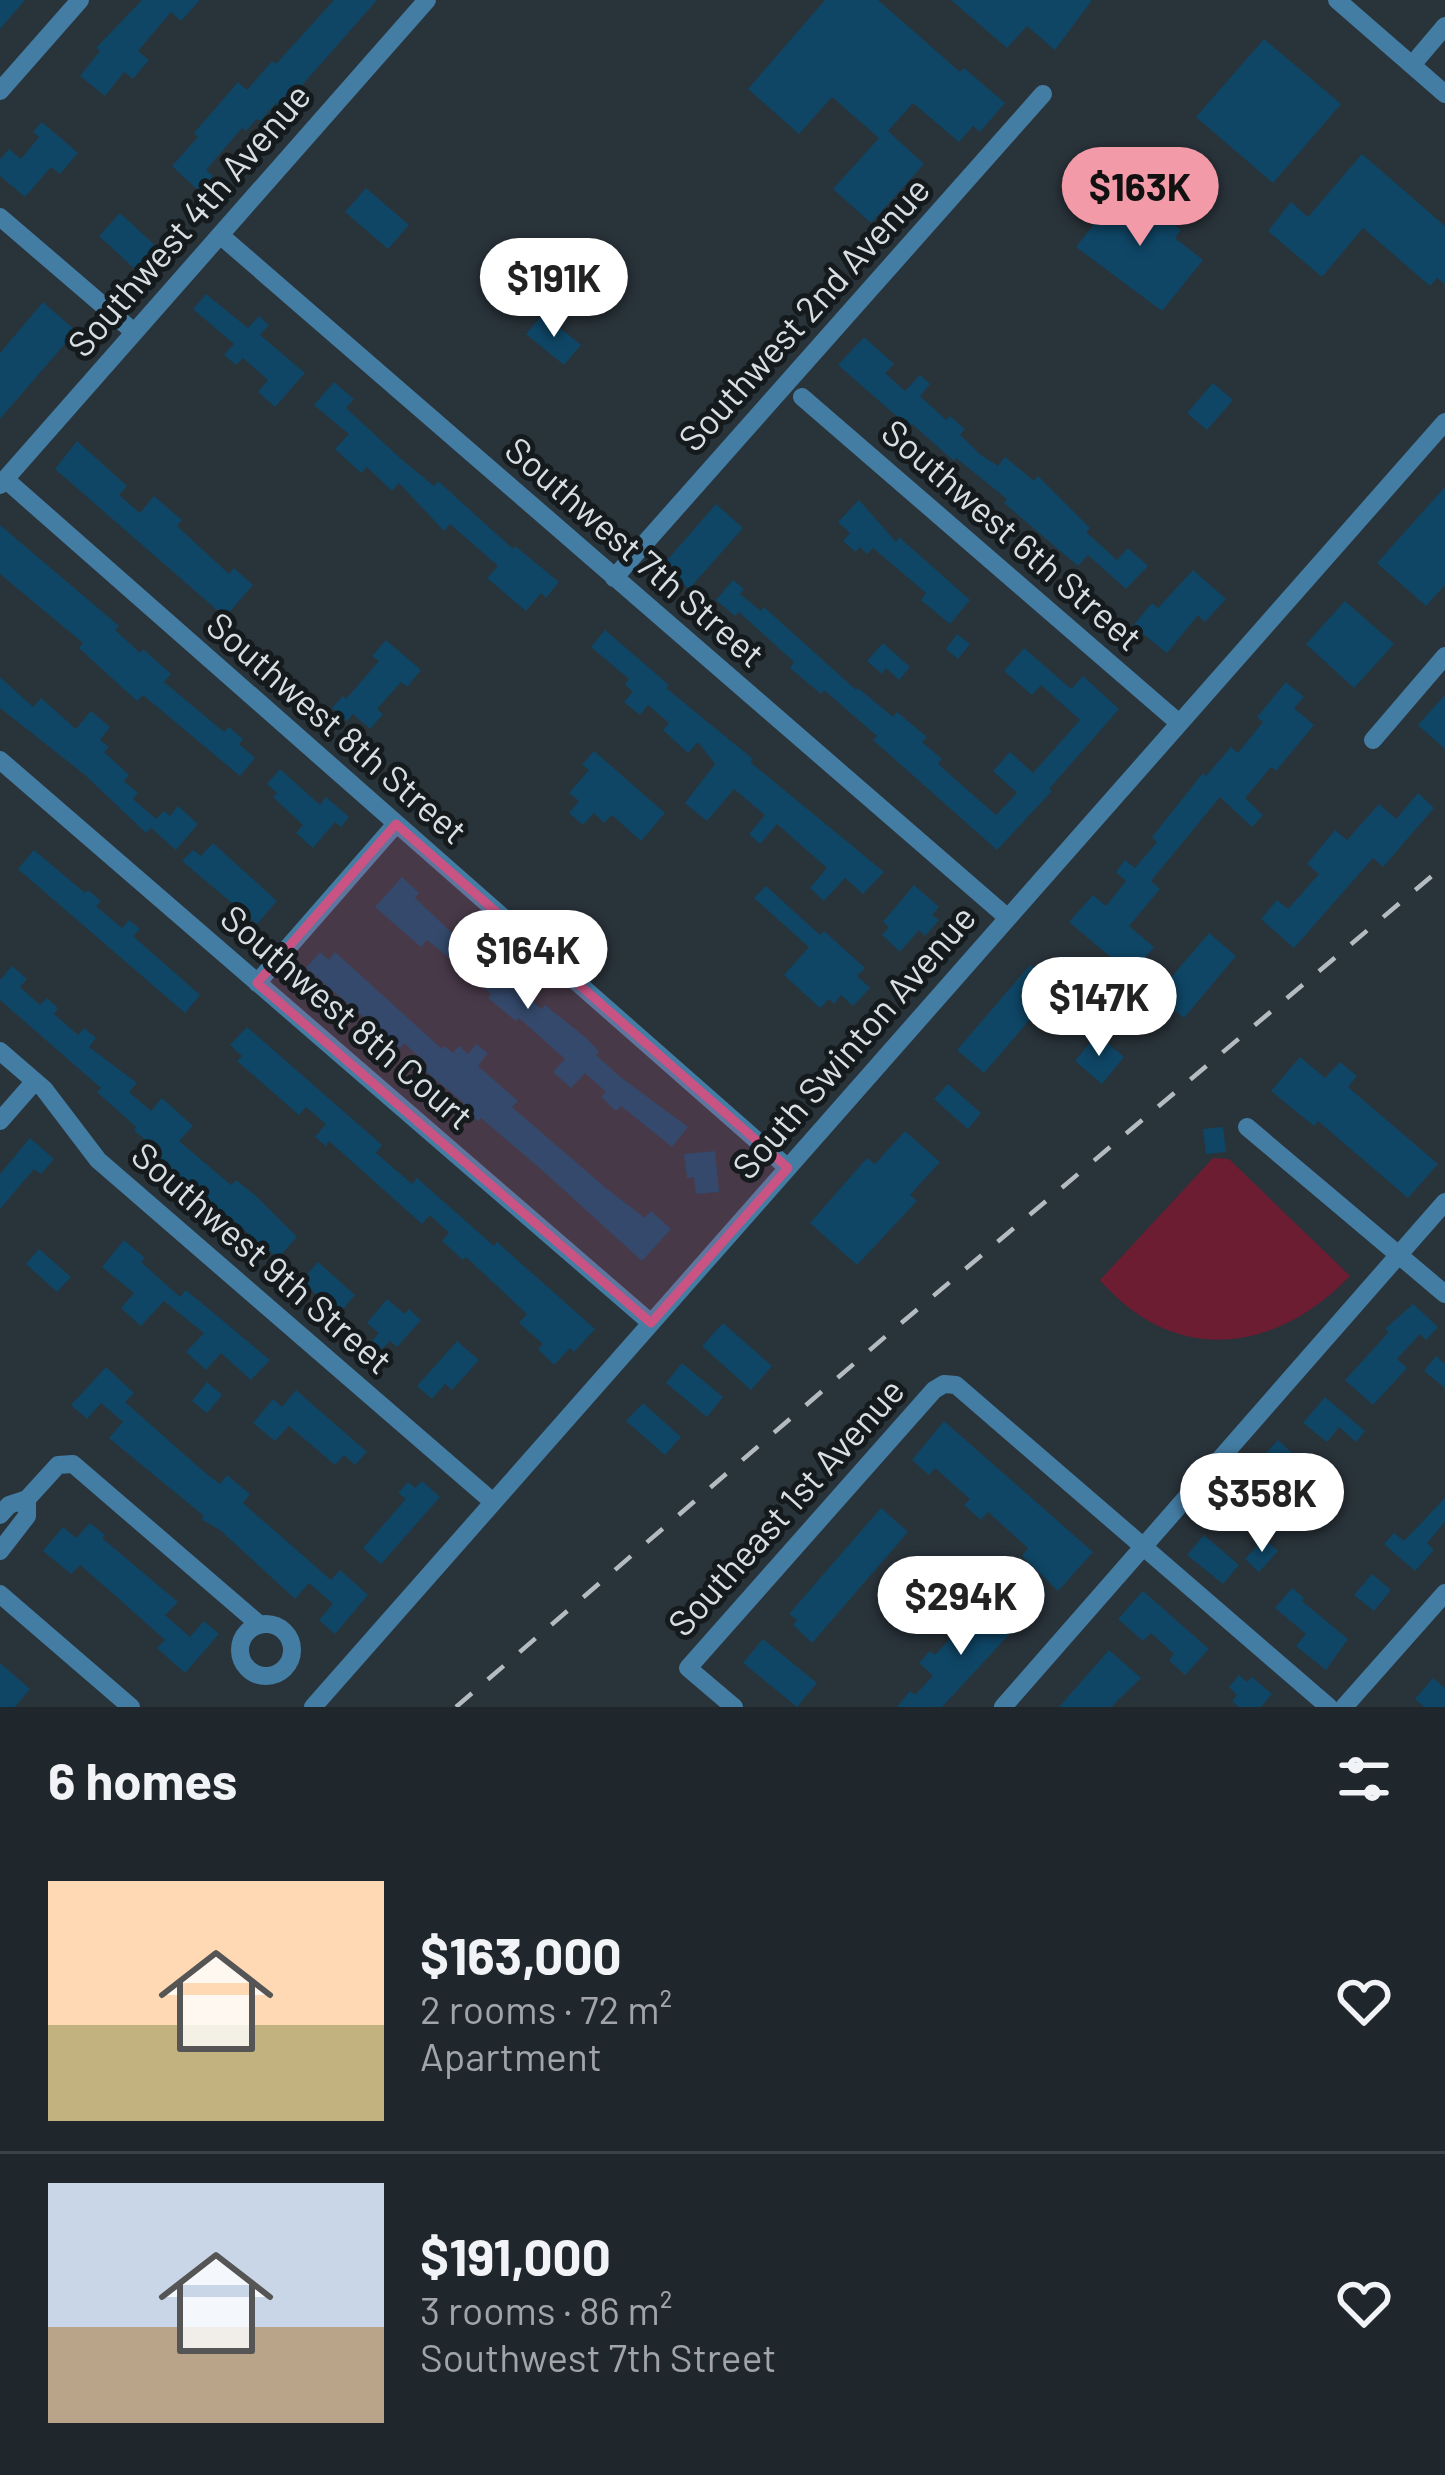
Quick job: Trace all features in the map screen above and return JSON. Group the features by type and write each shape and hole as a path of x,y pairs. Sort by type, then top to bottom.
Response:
{"street":[{"path":"0,91 80,0"},
{"name":"Southwest 4th Avenue","path":"2,482 427,0"},
{"path":"1337,0 1445,94"},
{"path":"1412,65 1445,26"},
{"name":"Southwest 2nd Avenue","path":"614,578 1043,94"},
{"path":"0,217 134,332"},
{"name":"Southwest 7th Street","path":"220,235 1008,918"},
{"name":"Southwest 6th Street","path":"802,397 1179,723"},
{"name":"South Swinton Avenue","path":"313,1707 1445,422"},
{"name":"Southwest 8th Street","path":"2,482 788,1168"},
{"path":"1372,740 1445,656"},
{"name":"Southwest 8th Court","path":"0,760 651,1323"},
{"path":"257,983 396,824"},
{"name":"Southwest 9th Street","path":"0,1051 35,1081 98,1160 493,1502"},
{"path":"0,1121 35,1081"},
{"path":"1247,1127 1445,1294"},
{"path":"1003,1707 1445,1202"},
{"name":"Southeast 1st Avenue","path":"734,1707 688,1668 944,1384 956,1385 1143,1547"},
{"path":"0,1515 27,1499 58,1465 73,1464 260,1625"},
{"path":"0,1551 27,1516 27,1499"},
{"path":"1143,1547 1329,1707"},
{"path":"1344,1707 1445,1593"},
{"path":"0,1594 131,1707"}],"highlighted area":[{"path":"396,824 788,1168 651,1323 257,983"}],"shaded area":[{"path":"1213,1158 1229,1159 1350,1276 1321,1302 1258,1334 1193,1337 1160,1327 1129,1308 1100,1280"}],"building":[{"path":"0,0 25,0 0,29"},
{"path":"142,0 200,0 181,21 171,12 138,51 149,60 133,79 124,72 105,96 80,76 100,51 96,48"},
{"path":"334,0 377,0 282,108 276,103 260,121 246,131 242,128 206,170 213,176 199,191 172,166 198,137 194,133 238,82 247,90"},
{"path":"825,0 878,0 960,72 964,68 1005,103 980,132 973,126 959,142 913,103 888,131 924,164 871,223 833,189 879,138 832,97 799,134 748,89"},
{"path":"951,0 1092,0 1055,50 1027,26 1007,48"},
{"path":"1264,39 1341,104 1273,183 1196,117"},
{"path":"42,122 78,153 60,174 51,167 25,197 0,176 0,159 9,149 21,159 39,137 33,132"},
{"path":"1362,154 1445,226 1445,284 1437,278 1430,286 1363,228 1322,277 1268,231 1291,202 1308,217"},
{"path":"1125,185 1181,230 1175,238 1203,260 1162,311 1076,247"},
{"path":"366,188 409,225 388,249 345,212"},
{"path":"120,213 159,249 138,272 99,236"},
{"path":"206,294 248,328 259,316 269,325 260,335 305,373 275,407 258,392 268,380 243,358 236,365 224,355 234,344 193,309"},
{"path":"43,302 76,331 0,419 0,353"},
{"path":"543,314 581,345 564,365 526,334"},
{"path":"864,337 894,364 885,373 905,391 920,375 930,384 920,396 946,420 950,416 965,429 960,435 981,455 998,466 1005,457 1034,481 1038,476 1117,560 1128,548 1148,566 1126,589 1088,555 1078,566 1004,503 1007,499 912,424 909,427 838,365"},
{"path":"334,382 354,399 346,408 400,458 434,486 438,481 513,549 515,546 559,582 546,598 541,593 526,611 487,578 498,566 450,524 444,531 399,483 392,491 367,467 361,473 335,449 349,434 314,405"},
{"path":"1213,383 1233,400 1207,430 1187,413"},
{"path":"77,441 127,486 119,495 140,513 154,496 182,520 177,526 229,574 234,568 253,585 225,617 55,469"},
{"path":"1445,487 1445,585 1426,606 1377,563"},
{"path":"859,500 896,542 899,537 970,600 950,624 921,600 926,593 873,548 867,554 860,547 856,552 843,541 850,533 838,522"},
{"path":"716,504 743,528 689,589 662,566"},
{"path":"0,525 119,626 115,630 140,653 143,649 171,674 164,682 224,732 229,727 243,739 239,744 255,758 240,776 143,695 137,701 79,648 83,643 0,574"},
{"path":"1193,570 1226,599 1205,622 1198,615 1167,653 1133,626 1152,603 1158,608"},
{"path":"733,580 744,589 740,594 761,611 764,607 856,690 893,717 897,712 927,737 922,742 942,759 938,764 996,815 1017,793 993,771 1010,752 1033,773 1080,720 1041,685 1032,695 1004,671 1024,648 1071,689 1083,676 1119,709 997,850 873,740 877,736 824,690 821,694 790,668 794,662 739,612 735,616 716,600"},
{"path":"1345,601 1394,644 1354,688 1306,644"},
{"path":"605,630 669,685 666,688 753,759 750,762 884,872 863,894 845,878 824,901 810,888 827,868 777,824 760,844 749,834 765,815 734,789 707,821 685,803 715,764 698,742 688,753 663,730 669,723 648,705 640,715 624,702 633,692 625,685 629,679 591,647"},
{"path":"957,634 970,644 958,659 946,649"},
{"path":"386,640 421,670 407,687 401,682 377,709 383,714 370,729 353,714 347,721 332,708 379,661 372,656"},
{"path":"883,643 910,667 899,680 886,668 882,674 867,661"},
{"path":"0,677 33,707 41,698 76,729 91,711 110,727 100,740 109,747 104,752 129,775 124,781 138,793 133,799 156,819 164,811 170,816 178,806 198,824 176,850 151,828 146,833 85,775 0,708"},
{"path":"1286,682 1304,697 1294,708 1314,725 1276,771 1271,767 1245,798 1263,815 1252,827 1220,797 1151,881 1160,889 1129,926 1154,947 1131,974 1069,922 1093,895 1106,906 1126,881 1116,872 1125,860 1135,868 1157,842 1152,837 1203,773 1206,776 1231,747 1238,753 1263,722 1257,717"},
{"path":"1445,695 1445,749 1418,725"},
{"path":"594,751 665,813 641,841 612,815 604,823 594,813 583,825 569,813 579,801 569,793 589,770 582,765"},
{"path":"280,769 320,805 326,797 349,817 341,827 335,822 313,848 296,833 303,825 273,797 277,793 267,784"},
{"path":"1418,793 1434,808 1383,867 1373,858 1294,948 1261,919 1277,900 1288,909 1319,874 1307,864 1335,830 1347,840 1379,804 1396,819"},
{"path":"213,843 277,901 257,924 182,861 193,850 201,856"},
{"path":"34,850 101,901 96,906 122,928 129,920 140,929 133,936 200,995 185,1013 18,869"},
{"path":"402,877 419,893 415,898 462,942 465,938 519,983 516,988 585,1037 619,1076 688,1127 672,1147 621,1106 616,1111 601,1097 606,1092 585,1073 571,1088 553,1072 565,1059 488,998 491,994 441,951 427,940 421,947 375,907"},
{"path":"914,885 939,907 932,915 939,920 925,936 919,930 900,952 882,935 889,927 883,922"},
{"path":"766,886 865,968 857,976 870,988 853,1006 841,995 834,1004 829,999 820,1008 784,975 809,947 754,898"},
{"path":"1209,933 1236,956 1184,1018 1156,995"},
{"path":"320,952 329,960 335,952 442,1049 453,1053 459,1046 468,1054 476,1044 488,1053 478,1066 518,1101 512,1107 607,1189 645,1218 651,1211 671,1229 642,1261 543,1171 461,1106 464,1103 424,1070 428,1065 404,1043 400,1048 306,968"},
{"path":"1030,965 1057,988 984,1073 957,1050"},
{"path":"12,966 27,979 20,987 40,1005 47,998 58,1008 54,1014 78,1035 84,1028 96,1038 89,1047 137,1083 129,1092 151,1111 162,1098 193,1126 179,1141 231,1185 236,1180 256,1196 297,1237 278,1258 141,1145 145,1140 136,1127 97,1092 101,1088 0,1000 0,980"},
{"path":"247,1027 382,1145 376,1153 412,1184 417,1178 494,1246 497,1242 595,1329 574,1352 570,1348 554,1365 538,1349 543,1344 519,1323 527,1314 442,1241 449,1233 430,1215 422,1224 329,1141 326,1146 315,1137 326,1124 306,1107 299,1115 237,1061 242,1056 230,1045"},
{"path":"1097,1034 1124,1057 1102,1084 1075,1061"},
{"path":"1300,1057 1325,1078 1340,1062 1357,1076 1348,1087 1438,1164 1408,1198 1318,1121 1314,1126 1271,1091"},
{"path":"948,1084 981,1113 968,1129 934,1099"},
{"path":"1223,1127 1226,1152 1206,1154 1203,1129"},
{"path":"905,1131 940,1162 910,1195 917,1201 857,1265 810,1223 867,1158 875,1164"},
{"path":"30,1138 54,1159 41,1174 34,1169 0,1209 0,1174"},
{"path":"715,1151 719,1192 696,1194 694,1177 687,1178 684,1154"},
{"path":"124,1240 180,1297 186,1290 270,1360 251,1380 221,1353 206,1370 186,1352 204,1333 164,1301 141,1326 121,1308 134,1293 102,1267"},
{"path":"39,1249 71,1277 57,1292 26,1264"},
{"path":"318,1262 355,1295 339,1314 301,1281"},
{"path":"387,1299 421,1320 397,1347 390,1341 382,1349 372,1341 379,1333 367,1323"},
{"path":"1413,1304 1438,1327 1426,1340 1420,1334 1397,1359 1407,1368 1373,1405 1345,1380 1389,1332 1385,1329"},
{"path":"723,1323 772,1366 751,1390 702,1346"},
{"path":"457,1341 479,1360 452,1390 445,1384 432,1399 417,1386"},
{"path":"1436,1356 1445,1364 1445,1388 1424,1371"},
{"path":"682,1363 723,1397 707,1417 666,1383"},
{"path":"106,1367 134,1393 125,1402 202,1470 220,1484 227,1475 250,1494 243,1503 331,1580 340,1570 368,1595 335,1634 319,1620 333,1604 309,1583 295,1599 109,1438 123,1422 101,1403 87,1419 71,1405"},
{"path":"207,1382 222,1395 207,1413 192,1401"},
{"path":"296,1390 367,1452 355,1465 344,1455 335,1465 289,1426 275,1441 253,1423 273,1399 282,1407"},
{"path":"1325,1397 1365,1431 1356,1442 1339,1427 1327,1442 1303,1423"},
{"path":"643,1403 681,1437 665,1455 626,1421"},
{"path":"944,1421 1093,1552 1058,1591 1022,1556 1028,1548 988,1512 981,1520 964,1505 970,1499 935,1468 929,1475 912,1460"},
{"path":"1278,1440 1313,1472 1266,1520 1243,1500 1268,1471 1258,1462"},
{"path":"422,1481 440,1497 381,1564 363,1548 406,1499 398,1493 408,1482 415,1488"},
{"path":"1445,1498 1445,1522 1427,1543 1434,1550 1415,1571 1384,1544 1394,1533 1404,1541"},
{"path":"881,1508 908,1532 812,1643 793,1625 797,1620 789,1614"},
{"path":"90,1523 178,1602 165,1615 190,1637 204,1621 219,1634 185,1673 157,1648 165,1640 80,1565 71,1574 43,1551 63,1527 76,1538"},
{"path":"1204,1535 1239,1565 1223,1584 1187,1555"},
{"path":"1264,1538 1278,1551 1259,1572 1245,1559"},
{"path":"1372,1574 1391,1590 1374,1611 1354,1595"},
{"path":"1292,1588 1348,1639 1326,1670 1296,1646 1306,1634 1275,1608"},
{"path":"1143,1591 1209,1649 1185,1675 1169,1660 1174,1654 1151,1633 1143,1641 1118,1619"},
{"path":"992,1601 1018,1625 942,1707 897,1707 910,1691 915,1695 933,1676 919,1663 930,1651 935,1655 960,1628 964,1632"},
{"path":"763,1639 817,1683 797,1707 743,1663"},
{"path":"1109,1650 1141,1678 1111,1707 1059,1707"},
{"path":"0,1663 30,1689 15,1707 0,1707"},
{"path":"1239,1675 1247,1682 1252,1677 1272,1694 1261,1707 1239,1707 1232,1701 1237,1695 1229,1687"},
{"path":"1433,1678 1445,1688 1445,1707 1424,1707 1415,1699"}],"railway":[{"path":"456,1707 900,1324 1445,865"}]}
